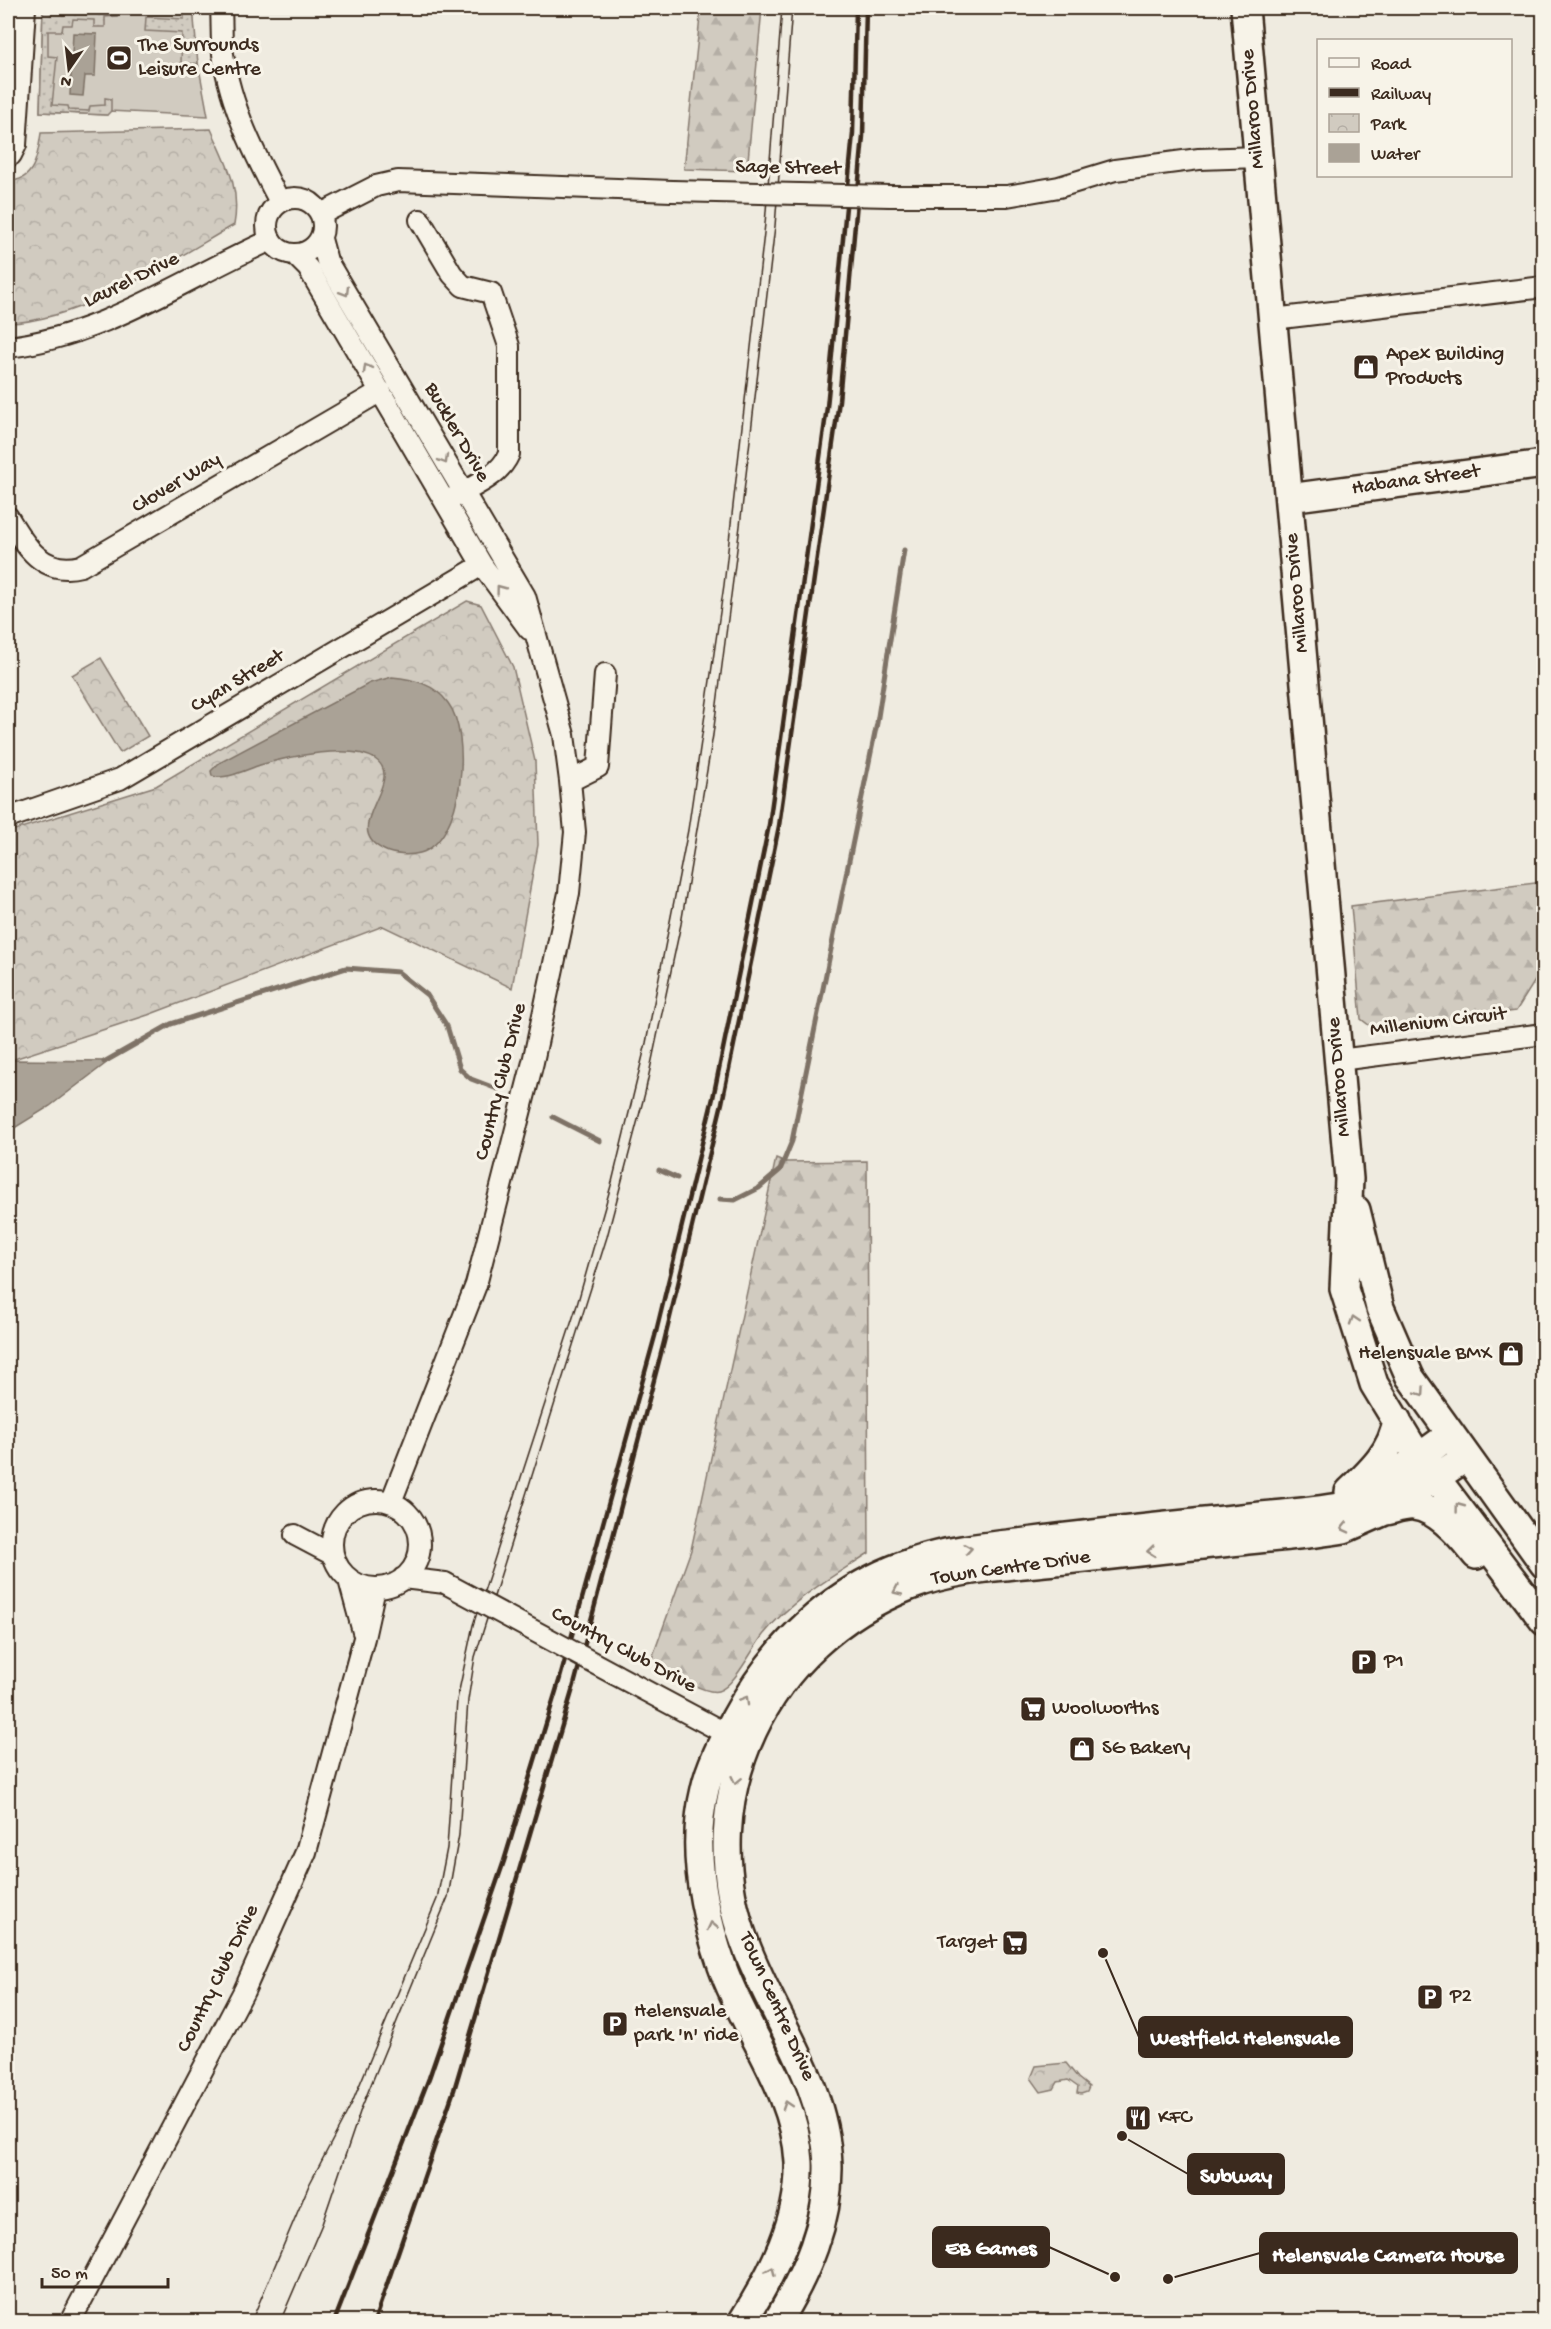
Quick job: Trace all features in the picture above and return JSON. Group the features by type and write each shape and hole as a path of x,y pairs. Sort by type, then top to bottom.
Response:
{"street":[{"path":"8,156 11,155 16,145 13,128 25,8"},
{"path":"221,8 223,53 228,76 257,158 280,202"},
{"name":"Millaroo Drive","path":"1245,8 1349,1179 1344,1289 1374,1384 1419,1455 1540,1616"},
{"name":"Sage Street","path":"321,214 369,188 398,181 890,196 1024,194 1115,171 1198,159 1259,157"},
{"path":"289,199 308,201 321,214 324,223 321,239 311,250 295,255 277,248 271,240 267,224 269,215 280,202 289,199"},
{"path":"420,220 452,274 463,286 491,292 509,346 509,454 504,464 494,474 446,502"},
{"name":"Buckler Drive","path":"321,239 327,261 525,596 564,735 570,781"},
{"name":"Laurel Drive","path":"8,347 63,336 111,320 271,240"},
{"name":"Buckler Drive","path":"295,255 308,268 482,565 526,623 542,656"},
{"path":"1273,319 1544,287"},
{"name":"Clover Way","path":"8,517 24,543 42,563 58,568 81,566 381,391"},
{"name":"Habana Street","path":"1289,498 1544,464"},
{"name":"Cyan Street","path":"8,818 120,779 482,565"},
{"path":"570,781 598,768 605,674"},
{"name":"Country Club Drive","path":"391,1502 476,1285 533,1062 569,893 575,832 570,781"},
{"name":"Millenium Circuit","path":"1339,1060 1544,1034"},
{"name":"Millaroo Drive","path":"1349,1179 1380,1308 1410,1377 1544,1564"},
{"path":"1333,1508 1380,1460 1389,1446 1397,1420"},
{"name":"Town Centre Drive","path":"777,2322 802,2278 820,2232 827,2190 828,2163 818,2101 802,2062 754,1967 734,1905 727,1871 727,1826 739,1766 737,1739 758,1679 790,1639 830,1603 875,1576 916,1560 970,1549 1333,1508 1354,1501 1451,1434"},
{"name":"Town Centre Drive","path":"742,2322 765,2286 787,2232 795,2199 799,2162 785,2098 721,1964 702,1882 699,1831 705,1789 737,1739 812,1647 845,1619 909,1586 960,1573 1344,1529 1385,1511 1467,1457"},
{"path":"333,1555 331,1542 333,1532 342,1515 356,1504 370,1500 391,1502 408,1513 419,1532 420,1548 417,1560 403,1578"},
{"path":"1385,1511 1413,1506 1441,1520 1465,1540 1512,1601 1540,1616"},
{"path":"1185,1524 1197,1531 1236,1528 1249,1540"},
{"path":"333,1532 295,1535 333,1555"},
{"name":"Country Club Drive","path":"333,1555 334,1562 349,1580 364,1638"},
{"name":"Country Club Drive","path":"417,1560 445,1584 737,1739"},
{"name":"Country Club Drive","path":"70,2322 162,2142 244,1991 306,1852 364,1638 375,1588 395,1584 403,1578 445,1584"},
{"path":"349,1580 359,1585 375,1588"}],"green space":[{"name":"The Surrounds Leisure Centre","path":"43,8 193,8 196,52 208,116 109,111 107,115 40,112"},
{"path":"43,8 50,8 50,12 87,14 88,8 93,8 93,14 118,16 105,17 105,27 94,27 94,20 73,19 72,25 63,25 62,31 48,31 48,56 57,57 52,105 68,106 69,110 89,111 90,106 105,105 105,98 111,99 111,111 107,115 40,112"},
{"path":"184,8 193,8 198,64 181,63 182,33 145,31 146,17 184,19"},
{"path":"701,8 762,8 747,171 684,169"},
{"path":"211,129 227,164 234,187 236,211 234,225 125,287 95,301 36,320 8,323 8,181 17,180 30,172 36,158 41,133"},
{"path":"467,601 481,605 513,667 535,761 538,845 512,988 383,926 148,1015 8,1061 8,832 156,786"},
{"path":"101,658 148,736 120,753 72,675"},
{"path":"1543,882 1543,968 1516,1011 1374,1029 1361,1019 1351,906"},
{"path":"776,1158 786,1162 867,1161 869,1553 813,1589 786,1611 763,1635 730,1683 718,1691 711,1691 694,1685 651,1661 691,1550"},
{"path":"1066,2063 1089,2087 1087,2092 1077,2093 1078,2087 1068,2080 1058,2082 1054,2089 1041,2092 1031,2078 1036,2066"}],"water":[{"path":"73,33 97,34 95,76 85,76 83,96 70,95"},
{"path":"392,677 408,679 437,691 448,703 460,738 460,785 455,808 446,829 435,844 420,853 406,855 392,853 371,841 367,830 369,817 384,779 383,768 375,759 364,754 335,752 302,755 260,765 230,776 212,776 211,771 219,763 370,683"},
{"path":"8,1061 109,1061 50,1106 8,1132"}],"waterway":[{"path":"720,1199 735,1200 759,1188 780,1170 792,1141 877,723 904,550"},
{"path":"104,1062 171,1024 346,968 398,972 427,995 447,1026 460,1069 471,1079 500,1090"},
{"path":"553,1117 600,1141"},
{"path":"659,1170 677,1178"}],"tram line":[{"path":"251,2322 309,2185 352,2103 437,1899 447,1848 457,1700 473,1625 577,1305 612,1182 646,1043 688,830 724,585 765,224 782,8"},
{"path":"280,2322 322,2224 361,2109 448,1897 459,1835 468,1700 475,1657 607,1237 645,1093 681,924 713,735 775,226 792,8"}],"railway":[{"path":"334,2322 429,2078 504,1861 560,1678 655,1336 713,1098 769,825 827,407 853,133 856,8"},
{"path":"374,2322 454,2090 574,1685 664,1342 722,1103 779,826 839,401 863,136 866,8"}],"place":[{"name":"The Surrounds Leisure Centre","path":"119,58"},
{"name":"Apex Building Products","path":"1366,367"},
{"name":"Helensvale BMX","path":"1511,1354"},
{"name":"P1","path":"1364,1662"},
{"name":"Woolworths","path":"1033,1709"},
{"name":"SG Bakery","path":"1082,1749"},
{"name":"Target","path":"1015,1943"},
{"name":"Westfield Helensvale","path":"1103,1953"},
{"name":"P2","path":"1430,1997"},
{"name":"Helensvale park 'n' ride","path":"615,2024"},
{"name":"KFC","path":"1138,2118"},
{"name":"Subway","path":"1122,2136"},
{"name":"EB Games","path":"1115,2277"},
{"name":"Helensvale Camera House","path":"1168,2279"}]}
